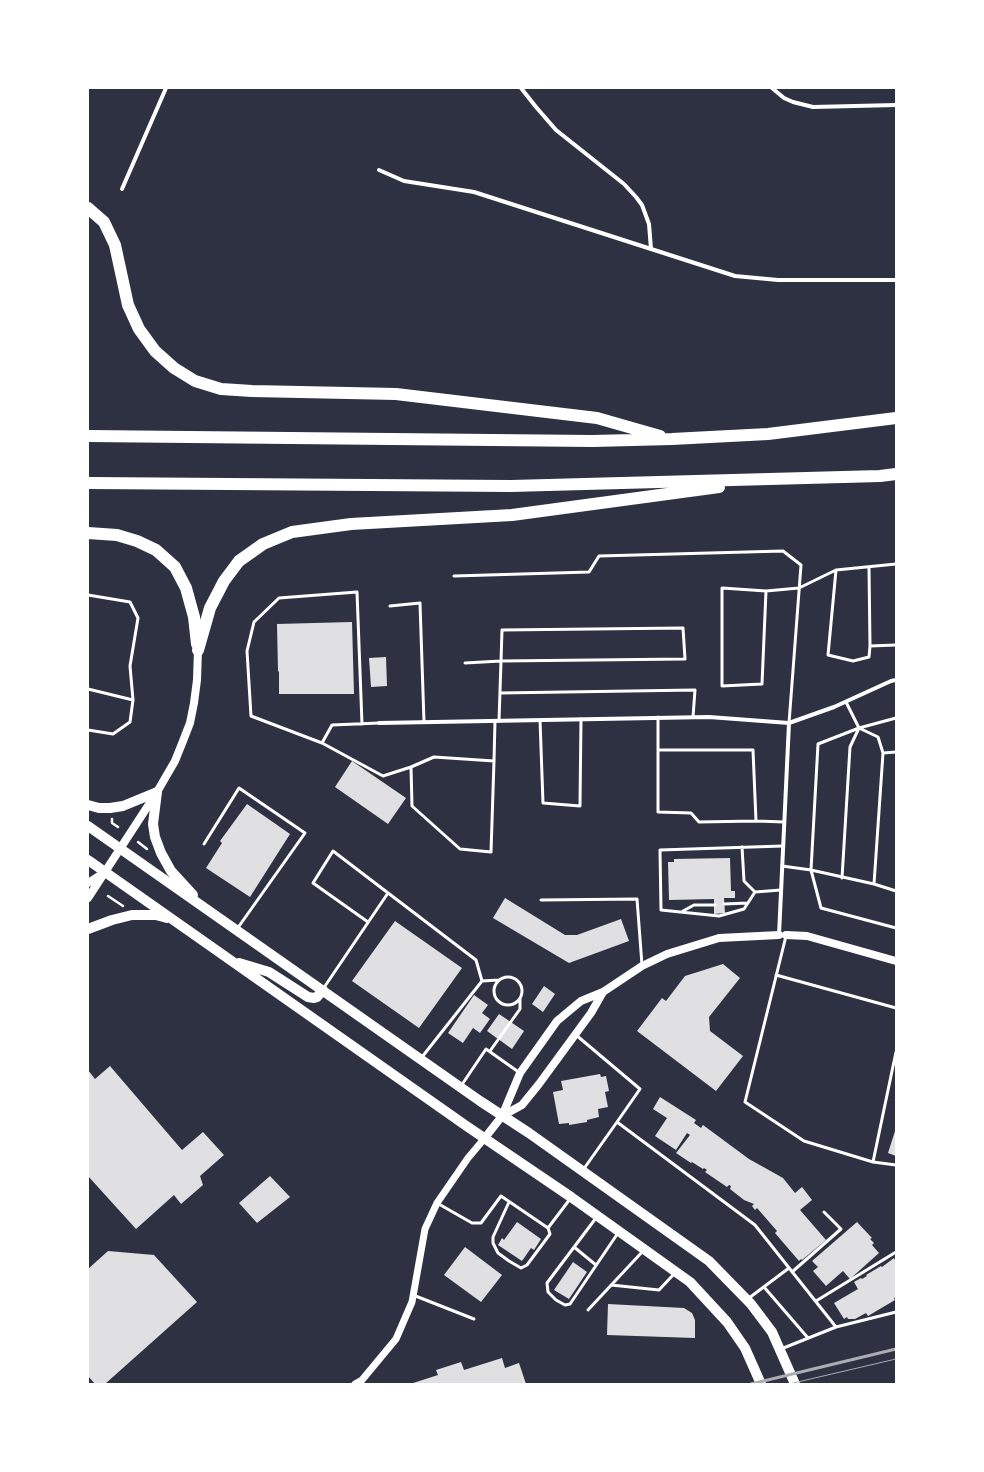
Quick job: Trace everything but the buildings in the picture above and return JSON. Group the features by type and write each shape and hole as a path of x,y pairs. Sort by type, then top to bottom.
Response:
{"highway":[{"path":"88,208 104,222 115,245 128,305 139,329 154,351 174,368 194,381 221,389 252,392 396,394 597,418 672,439"},
{"path":"88,436 593,441 768,434 896,418"},
{"path":"88,483 511,486 896,475"},
{"path":"198,650 210,608 224,581 240,561 263,544 292,532 351,524 512,515 784,479"},
{"path":"88,533 116,535 137,541 156,550 174,567 186,588 194,617 198,650"}],"main road":[{"path":"88,898 157,792 175,761 190,723 197,680 198,650"},
{"path":"88,805 99,808 123,806 157,792"},
{"path":"157,792 153,824 161,853 171,871 206,910"},
{"path":"88,826 460,1087 529,1133 708,1261 747,1299 772,1332 795,1384"},
{"path":"88,860 484,1139 571,1197 690,1282 727,1322 745,1348 761,1384"},
{"path":"88,883 105,872"},
{"path":"88,928 132,915 156,915 174,920"},
{"path":"484,1139 502,1116 520,1073 557,1021 581,1001 603,992 642,966 667,954 719,938 783,935 807,936 896,961"},
{"path":"232,961 269,972 308,997 317,997 323,990"},
{"path":"502,1116 522,1105 591,1013 603,992"}],"street":[{"path":"122,189 166,88"},
{"path":"521,88 556,130 624,184 636,196 642,205 650,224 651,249"},
{"path":"772,88 784,98 813,107 896,105"},
{"path":"379,170 404,181 474,192 735,276 778,280 896,280"},
{"path":"379,723 693,717 789,723 846,702 896,680"},
{"path":"783,935 781,890 789,723"},
{"path":"355,1384 362,1380 396,1339 414,1295 425,1229 437,1203 468,1158 484,1139"}],"lane":[{"path":"454,576 589,572 599,556 783,551 800,565 789,723"},
{"path":"766,591 762,684 722,686 722,588 766,591 799,588 836,570 896,564"},
{"path":"836,570 828,656 852,662 869,657 869,567"},
{"path":"362,724 357,592 279,598 254,622 247,651 251,716 322,743 384,776 434,757 494,761"},
{"path":"88,595 130,602 138,618 130,666 133,700 130,722 113,734 88,730"},
{"path":"390,606 420,603 424,722"},
{"path":"411,767 412,806 460,849 491,852 494,761 500,693 501,662 502,630 684,628 685,659 501,662 465,663"},
{"path":"870,646 896,645"},
{"path":"88,688 133,700"},
{"path":"500,693 695,690 693,717"},
{"path":"846,702 859,728 878,737 883,753 874,884"},
{"path":"658,718 658,812 691,813 699,822 784,822"},
{"path":"896,718 859,728 818,744 811,870 821,908 896,928"},
{"path":"540,720 543,803 580,806 581,719"},
{"path":"322,743 332,725 379,723"},
{"path":"842,878 850,747 859,728"},
{"path":"658,750 753,750 756,821"},
{"path":"883,753 896,752"},
{"path":"204,844 239,788 305,833 236,930"},
{"path":"755,892 744,909 719,916 661,910 660,850 783,846"},
{"path":"742,847 744,881 755,892 781,890"},
{"path":"368,922 313,884 333,851 476,960 482,981"},
{"path":"782,866 811,870 874,884 896,891"},
{"path":"323,990 388,893"},
{"path":"541,900 637,899 642,966"},
{"path":"724,904 748,903"},
{"path":"682,911 694,906 715,905"},
{"path":"783,935 776,975 745,1102 804,1141 873,1162 896,1165"},
{"path":"776,975 896,1008"},
{"path":"420,1059 482,981 499,980 505,977 510,977 516,979 522,988 520,1009 490,1051"},
{"path":"499,980 494,988 496,998 499,1002 510,1005 516,1003 520,999"},
{"path":"575,1034 640,1088 582,1171"},
{"path":"460,1087 486,1049 520,1073"},
{"path":"873,1162 896,1052"},
{"path":"617,1122 755,1225 836,1326"},
{"path":"437,1203 472,1223 481,1223 501,1196 548,1228 550,1234 527,1265 521,1268 498,1253 493,1243 493,1237 509,1202"},
{"path":"548,1228 571,1197"},
{"path":"792,1272 841,1229 824,1212"},
{"path":"597,1217 547,1283 548,1292 556,1300 565,1305 570,1304 619,1232"},
{"path":"574,1248 596,1265"},
{"path":"588,1310 644,1250"},
{"path":"816,1301 896,1252"},
{"path":"747,1299 789,1268"},
{"path":"611,1285 658,1290 676,1272"},
{"path":"764,1287 808,1338"},
{"path":"414,1295 474,1319"},
{"path":"780,1349 836,1326 896,1312"}],"path":[{"path":"111,817 112,823 118,828"},
{"path":"108,896 126,908"}],"tram line":[{"path":"789,1384 896,1359"}],"railway":[{"path":"751,1384 896,1349"}]}
